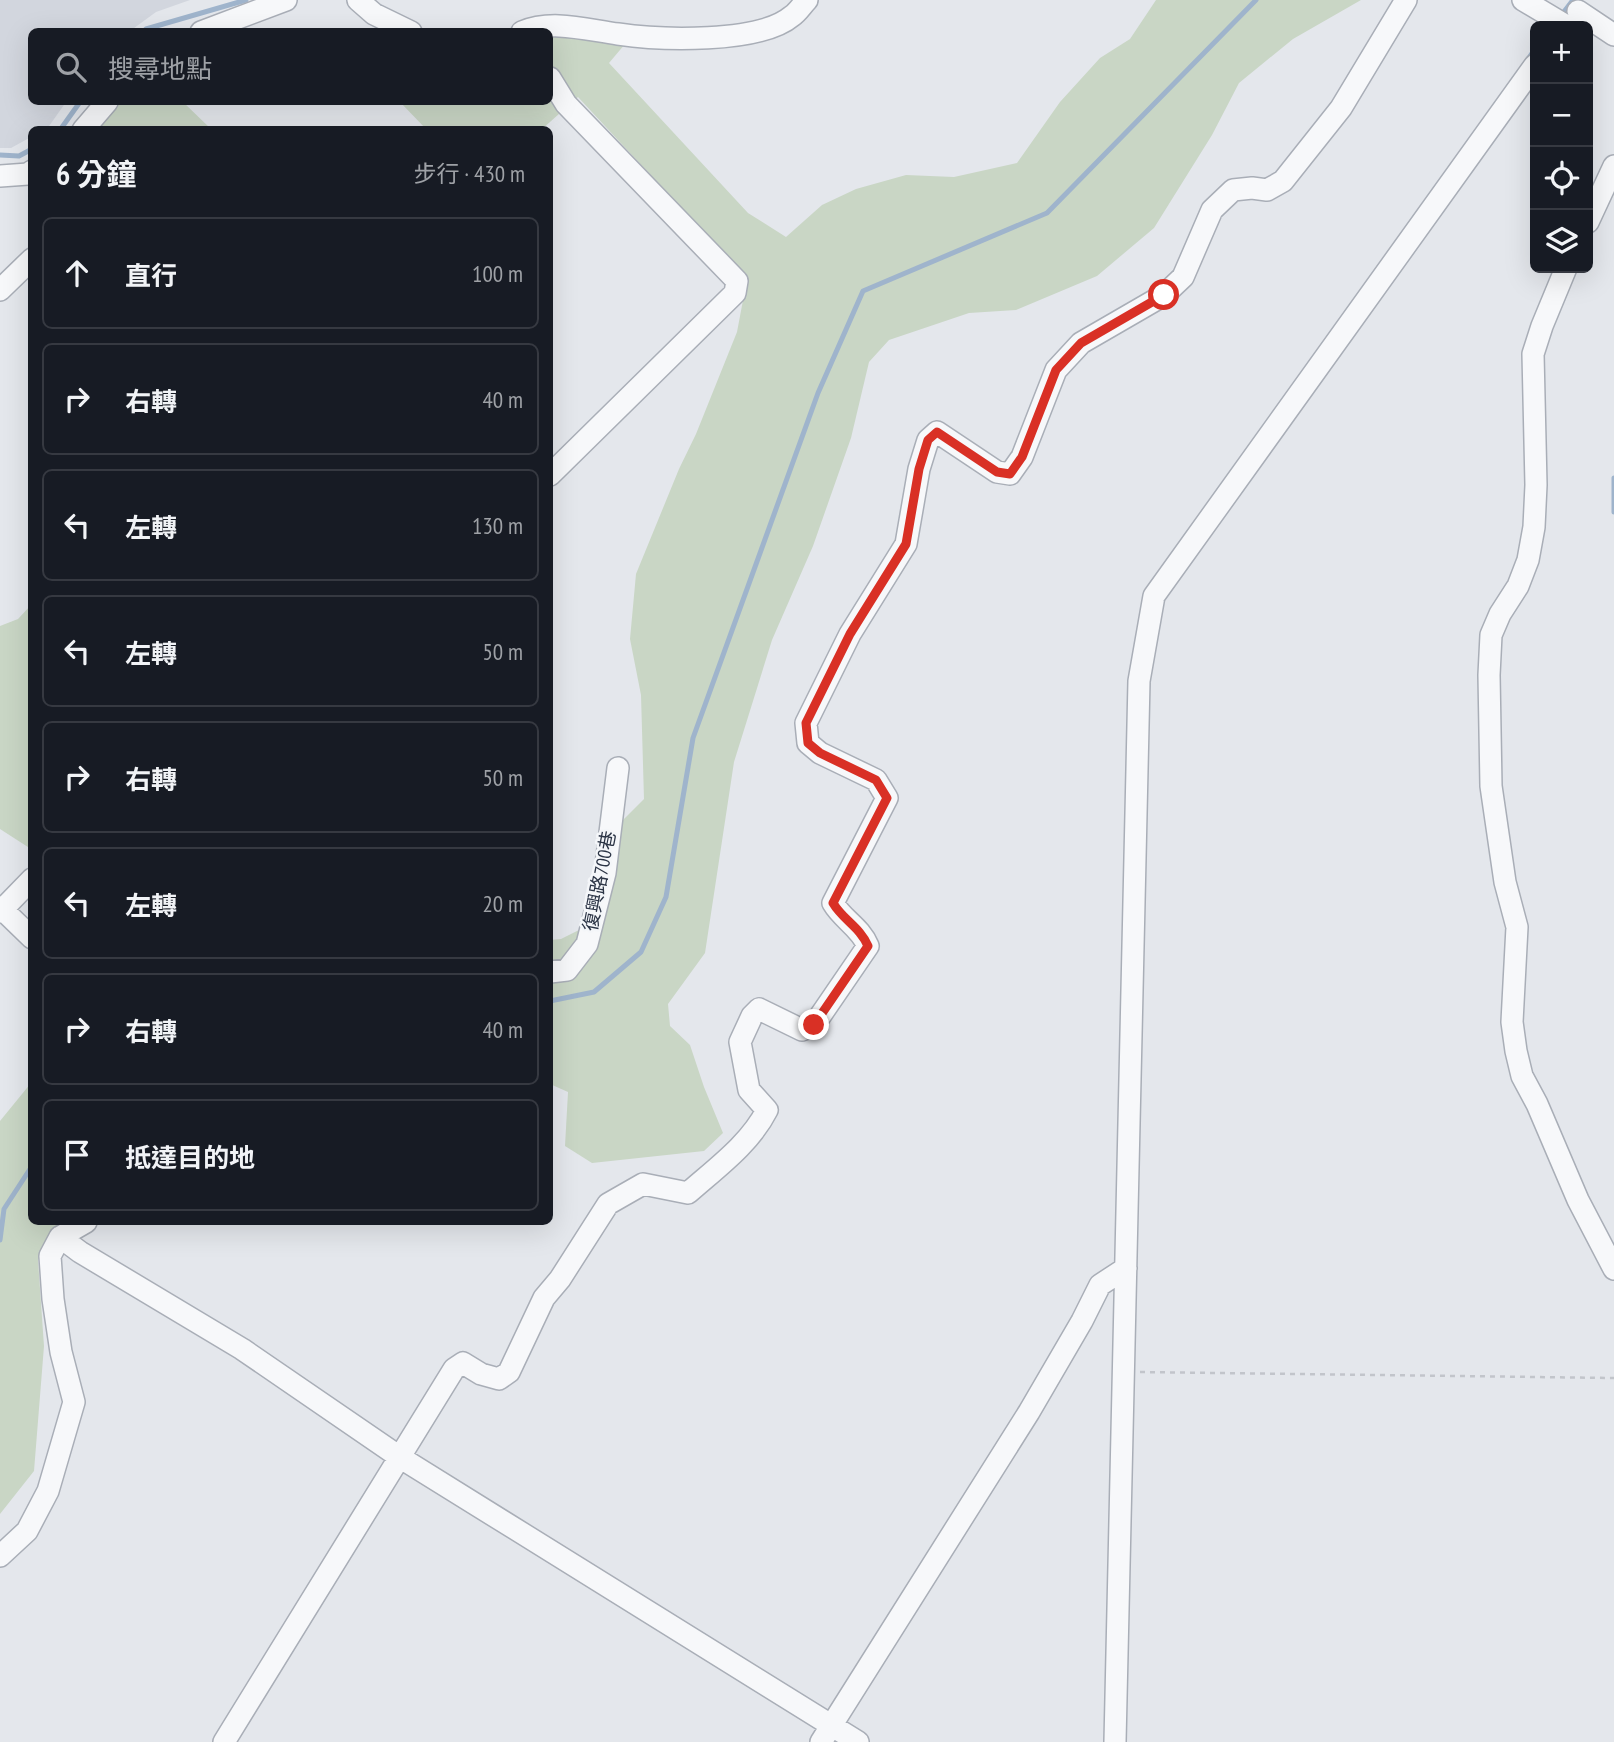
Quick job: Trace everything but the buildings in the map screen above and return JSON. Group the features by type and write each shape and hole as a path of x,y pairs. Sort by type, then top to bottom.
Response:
{"lane":[{"path":"212,28 286,0"},
{"path":"358,0 374,14 403,28"},
{"path":"539,28 551,25 646,38 716,37 754,32 780,23 792,16 807,0"},
{"path":"224,1742 454,1369 463,1363 481,1374 499,1379 509,1372 544,1298 560,1279 608,1204 643,1184 688,1194 748,1137 767,1110 750,1090 740,1042 752,1016 759,1009 802,1030 814,1025 868,946 862,932 840,915 833,903 887,798 876,780 820,753 808,743 806,723 850,634 906,544 919,469 928,440 937,432 997,472 1010,474 1022,457 1056,370 1081,343 1164,295 1183,277 1212,210 1233,190 1268,190 1283,181 1341,108 1406,0"},
{"path":"1523,0 1614,35"},
{"path":"1115,1742 1123,1371 1118,1274 1139,681 1154,596 1530,72"},
{"path":"553,83 566,104 737,281 735,293 553,472"},
{"path":"86,126 104,105"},
{"path":"1593,211 1614,166"},
{"path":"0,176 28,173"},
{"path":"0,290 28,263"},
{"path":"1564,273 1533,354 1536,485 1534,527 1528,560 1518,586 1500,614 1491,635 1491,786 1504,882 1517,927 1512,1022 1522,1076 1583,1209 1614,1269"},
{"name":"復興路700巷","path":"553,972 567,970 587,944 605,873 618,768"},
{"path":"28,882 1,909 28,934"},
{"path":"0,1556 27,1531 48,1490 74,1402 61,1352 50,1256 60,1237 81,1225"},
{"path":"60,1237 80,1252 242,1349 401,1458 826,1734 858,1742"},
{"path":"826,1734 1028,1412 1100,1285 1118,1274"}],"path":[{"path":"1123,1371 1614,1378"}],"shaded area":[{"path":"0,0 190,0 156,12 134,28 28,28 28,105 64,105 49,126 28,126 28,139 11,148 0,148"}],"green space":[{"path":"1156,0 1361,0 1293,39 1239,83 1212,135 1154,228 1097,276 1016,310 969,313 889,340 869,362 851,438 813,546 772,640 734,762 705,953 668,1004 670,1026 690,1045 723,1133 704,1151 592,1163 565,1146 568,1092 553,1085 553,940 561,939 589,925 613,889 618,830 623,820 644,799 641,695 630,639 636,574 737,332 747,279 578,97 545,126 423,126 403,105 553,105 553,32 636,31 609,63 748,213 786,237 822,205 856,189 906,175 954,177 1017,163 1060,102 1100,58 1130,39"},
{"path":"104,105 186,105 208,126 85,126"},
{"path":"28,608 28,847 0,829 0,626 18,619"},
{"path":"28,1087 28,1225 58,1225 38,1260 44,1346 34,1471 0,1514 0,1121"}],"waterway":[{"path":"149,28 246,0"},
{"path":"553,1000 594,992 641,952 666,897 693,738 818,393 863,291 1047,213 1256,0"},
{"path":"1560,17 1573,0"},
{"path":"1527,61 1530,56"},
{"path":"63,126 78,105"},
{"path":"0,155 19,156 28,151"},
{"path":"1614,478 1614,512"},
{"path":"0,1240 4,1209 28,1172"}],"route":[{"path":"814,1025 868,946 862,932 840,915 833,903 887,798 876,780 820,753 808,743 806,723 850,634 906,544 919,469 928,440 937,432 997,472 1010,474 1022,457 1056,370 1081,343 1164,295"}]}
